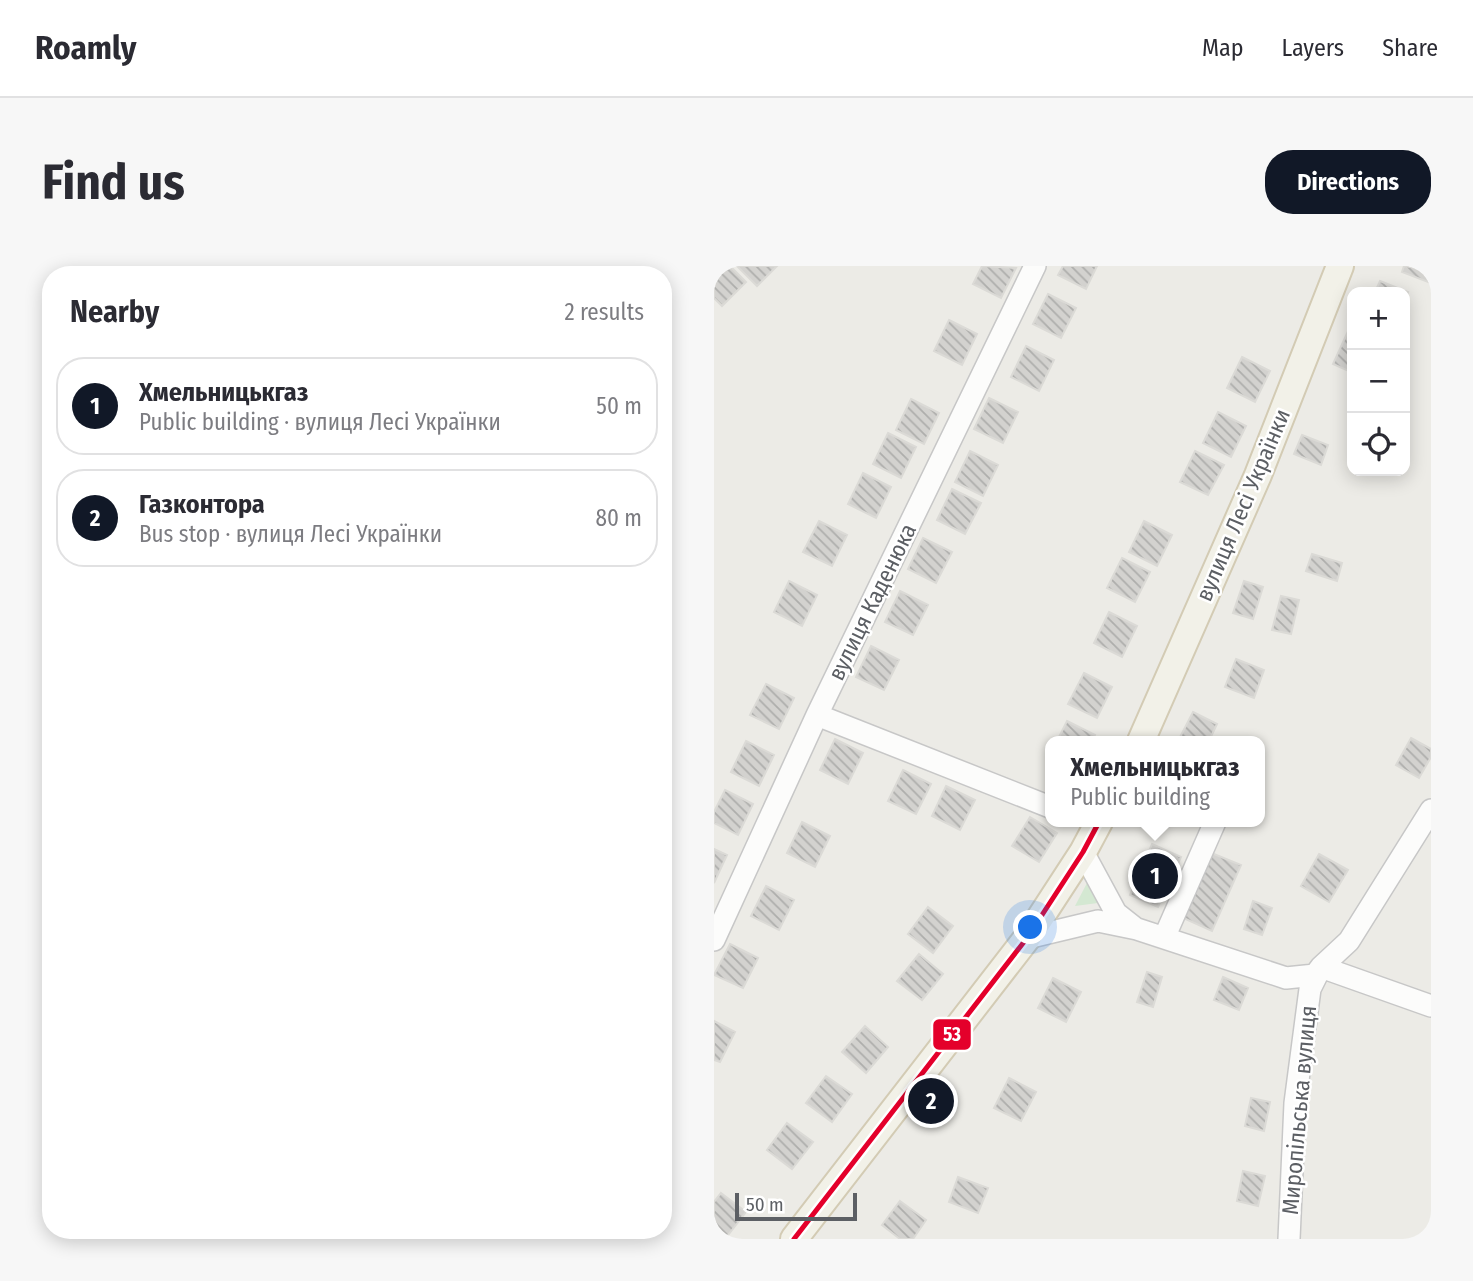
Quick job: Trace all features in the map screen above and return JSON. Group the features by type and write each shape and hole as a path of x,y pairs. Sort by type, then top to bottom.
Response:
{"main road":[{"name":"вулиця Лесі Українки","path":"1143,736 1258,475 1340,266"},
{"path":"794,1239 1027,938 1083,852 1093,827"}],"street":[{"name":"вулиця Каденюка","path":"714,940 817,715 1035,266"},
{"path":"817,715 1045,805"},
{"name":"Миропільська вулиця","path":"1289,1239 1295,1103 1307,1001 1321,967 1349,941 1431,810"},
{"path":"1164,938 1212,827"},
{"path":"1083,852 1116,913 1137,929"},
{"path":"1027,938 1098,921 1137,929 1286,978 1315,975 1321,967 1431,1006"}],"green space":[{"path":"1087,883 1098,903 1075,906"}],"building":[{"path":"717,266 730,266 746,282 722,306 714,298 714,269"},
{"path":"737,266 777,266 757,286"},
{"path":"982,266 1016,268 1001,298 973,284"},
{"path":"1063,266 1097,266 1086,289 1058,275"},
{"path":"1404,266 1431,270 1428,282 1402,272"},
{"path":"1380,281 1395,287 1377,287"},
{"path":"1048,294 1076,308 1061,338 1033,324"},
{"path":"949,320 977,334 962,365 934,351"},
{"path":"1347,333 1347,370 1333,364"},
{"path":"1026,346 1054,360 1039,391 1011,377"},
{"path":"1242,357 1270,371 1255,402 1227,388"},
{"path":"989,398 1018,412 1003,443 974,429"},
{"path":"911,399 939,413 924,444 896,430"},
{"path":"1218,412 1246,426 1231,457 1203,443"},
{"path":"888,433 916,447 901,478 873,464"},
{"path":"1302,435 1328,445 1321,465 1294,454"},
{"path":"970,451 998,465 983,496 955,482"},
{"path":"1195,451 1224,465 1208,495 1180,482"},
{"path":"863,473 891,487 876,518 848,504"},
{"path":"952,489 981,503 965,534 937,520"},
{"path":"819,521 847,535 832,566 803,552"},
{"path":"1144,521 1172,535 1157,566 1129,552"},
{"path":"923,538 952,552 936,583 908,569"},
{"path":"1312,554 1342,563 1337,581 1306,571"},
{"path":"1122,558 1150,572 1135,602 1107,588"},
{"path":"789,581 817,595 802,626 774,612"},
{"path":"1244,581 1263,587 1253,619 1233,613"},
{"path":"900,591 928,605 913,635 885,622"},
{"path":"1281,596 1299,600 1291,634 1272,630"},
{"path":"1109,612 1137,626 1122,657 1094,643"},
{"path":"871,646 899,660 884,690 856,677"},
{"path":"1236,659 1264,670 1254,698 1225,687"},
{"path":"1084,673 1112,687 1097,718 1068,704"},
{"path":"766,684 794,698 779,729 750,715"},
{"path":"1193,712 1217,724 1211,736 1181,736"},
{"path":"1067,721 1095,735 1094,736 1060,736"},
{"path":"1411,738 1431,749 1431,757 1419,778 1396,765"},
{"path":"835,739 863,753 848,784 820,770"},
{"path":"746,741 774,755 759,786 731,772"},
{"path":"903,770 931,784 916,814 888,801"},
{"path":"946,786 975,800 960,830 932,816"},
{"path":"725,790 753,804 738,835 714,823 714,812"},
{"path":"1030,817 1057,833 1039,862 1012,846"},
{"path":"802,822 830,836 815,867 787,853"},
{"path":"1152,844 1181,857 1158,907 1130,895"},
{"path":"714,849 727,855 714,883"},
{"path":"1209,852 1241,865 1212,931 1181,917"},
{"path":"1319,854 1348,870 1329,902 1301,886"},
{"path":"766,886 794,900 779,930 751,916"},
{"path":"1253,901 1272,908 1262,935 1244,929"},
{"path":"928,907 953,926 933,953 908,934"},
{"path":"730,944 758,958 743,988 714,975"},
{"path":"919,954 943,974 922,1000 897,981"},
{"path":"1147,972 1162,977 1153,1007 1137,1002"},
{"path":"1223,977 1248,988 1239,1010 1214,1000"},
{"path":"1053,978 1081,992 1066,1022 1038,1008"},
{"path":"714,1021 735,1032 720,1062 714,1060"},
{"path":"865,1026 888,1047 866,1073 842,1052"},
{"path":"826,1076 852,1094 832,1122 806,1103"},
{"path":"1009,1078 1036,1092 1021,1121 994,1108"},
{"path":"1251,1098 1270,1102 1264,1131 1245,1126"},
{"path":"787,1123 813,1142 792,1169 767,1150"},
{"path":"1243,1171 1265,1176 1258,1206 1237,1201"},
{"path":"958,1177 988,1188 978,1213 949,1202"},
{"path":"721,1193 746,1212 725,1239 714,1231 714,1202"},
{"path":"900,1201 926,1220 913,1239 900,1239 882,1225"}],"transit line":[{"name":"53","path":"794,1239 1027,938 1096,827"}],"place":[{"name":"Хмельницькгаз","path":"1155,876"},
{"name":"Газконтора","path":"931,1101"}]}
